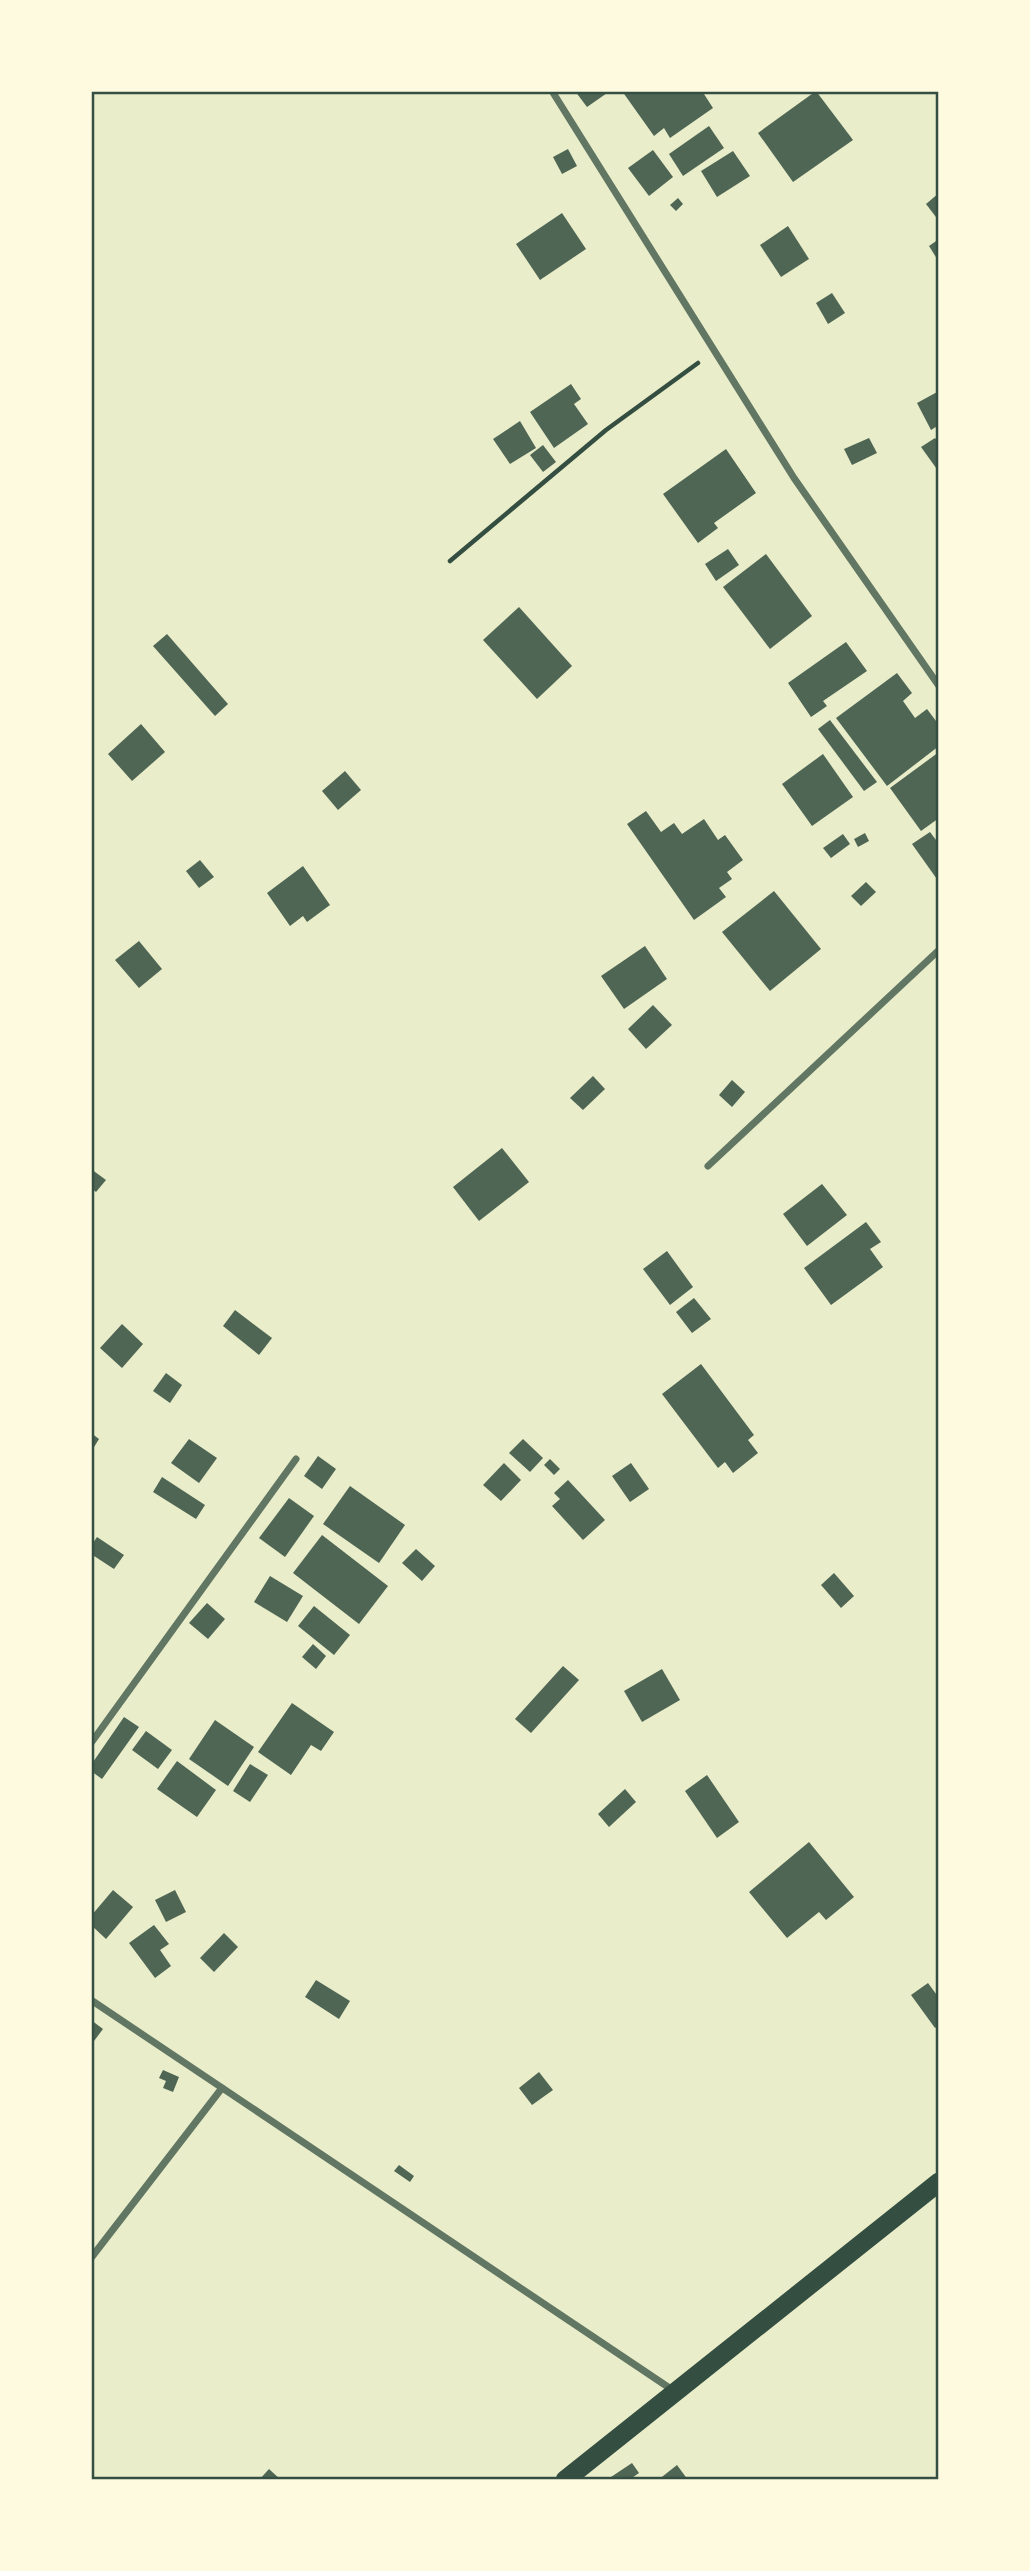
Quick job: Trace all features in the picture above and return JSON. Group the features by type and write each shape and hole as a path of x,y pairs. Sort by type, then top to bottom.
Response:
{"highway":[{"path":"565,2480 939,2182"}],"street":[{"path":"552,91 794,478 939,686"},
{"path":"708,1166 939,950"},
{"path":"91,1743 296,1459"},
{"path":"91,2000 677,2393"},
{"path":"91,2258 222,2088"}],"path":[{"path":"450,561 606,430 713,352"}],"building":[{"path":"575,91 610,91 587,107"},
{"path":"622,91 702,91 713,108 670,138 664,128 654,136"},
{"path":"816,91 853,140 793,182 758,133"},
{"path":"709,126 724,148 683,176 669,154"},
{"path":"568,149 577,166 562,174 553,157"},
{"path":"653,150 673,177 649,196 628,168"},
{"path":"733,151 750,176 717,197 701,171"},
{"path":"939,193 939,221 926,204"},
{"path":"678,198 683,204 676,211 670,205"},
{"path":"562,213 586,249 540,280 516,244"},
{"path":"788,226 809,259 781,277 760,245"},
{"path":"939,239 939,262 929,246"},
{"path":"832,293 845,313 828,324 816,303"},
{"path":"571,384 581,399 574,404 588,424 554,448 530,412"},
{"path":"939,391 939,425 931,430 917,403"},
{"path":"520,421 536,448 510,464 493,439"},
{"path":"869,438 877,453 852,465 844,449"},
{"path":"935,438 939,443 939,472 921,447"},
{"path":"543,445 556,462 543,472 530,455"},
{"path":"726,449 756,493 714,523 718,528 698,543 663,494"},
{"path":"728,549 739,565 716,581 705,564"},
{"path":"766,554 812,616 770,649 723,587"},
{"path":"519,607 572,666 537,699 483,640"},
{"path":"167,634 228,704 215,716 153,646"},
{"path":"846,642 867,671 823,701 827,706 811,717 788,683"},
{"path":"897,673 912,693 903,701 915,718 927,709 939,725 939,746 887,786 836,718"},
{"path":"830,720 877,782 864,791 818,729"},
{"path":"141,724 165,752 132,781 108,754"},
{"path":"939,752 939,818 921,831 890,788"},
{"path":"823,754 853,797 812,826 782,784"},
{"path":"345,771 361,790 338,810 322,791"},
{"path":"646,811 661,832 674,823 682,834 704,819 718,840 725,835 743,860 727,872 732,879 719,888 726,897 694,920 627,824"},
{"path":"930,832 939,844 939,882 912,844"},
{"path":"865,833 869,841 858,847 854,839"},
{"path":"843,834 850,844 831,858 823,848"},
{"path":"200,860 214,877 199,888 186,871"},
{"path":"303,866 330,905 307,922 303,916 290,926 267,893"},
{"path":"866,882 876,892 861,906 851,896"},
{"path":"774,891 821,949 770,991 722,932"},
{"path":"139,941 162,969 139,988 115,960"},
{"path":"645,946 667,979 624,1009 601,976"},
{"path":"653,1005 672,1025 646,1049 628,1029"},
{"path":"593,1076 605,1089 583,1110 570,1098"},
{"path":"732,1080 745,1092 732,1107 719,1095"},
{"path":"502,1148 529,1182 479,1221 453,1187"},
{"path":"91,1169 106,1180 96,1192 91,1188"},
{"path":"822,1184 847,1215 807,1246 783,1214"},
{"path":"866,1222 881,1242 870,1249 883,1267 831,1305 804,1268"},
{"path":"667,1251 693,1287 670,1305 643,1269"},
{"path":"694,1298 711,1319 692,1333 676,1312"},
{"path":"235,1310 272,1338 259,1355 223,1326"},
{"path":"122,1324 143,1344 122,1368 100,1348"},
{"path":"701,1364 754,1435 748,1440 758,1453 733,1473 725,1462 718,1468 662,1394"},
{"path":"166,1373 182,1385 170,1403 153,1391"},
{"path":"91,1433 99,1439 91,1452"},
{"path":"189,1439 217,1458 199,1483 171,1463"},
{"path":"523,1439 543,1458 530,1472 509,1453"},
{"path":"318,1456 336,1469 322,1489 304,1476"},
{"path":"550,1459 560,1469 554,1475 544,1465"},
{"path":"504,1463 521,1480 501,1501 483,1485"},
{"path":"631,1463 649,1489 630,1502 612,1476"},
{"path":"162,1477 205,1505 196,1519 153,1492"},
{"path":"568,1480 605,1520 583,1540 552,1506 560,1499 554,1493"},
{"path":"350,1486 405,1525 379,1563 323,1524"},
{"path":"289,1498 314,1516 285,1557 259,1538"},
{"path":"322,1535 388,1586 359,1624 293,1573"},
{"path":"97,1537 124,1555 114,1569 91,1554 91,1546"},
{"path":"416,1549 435,1566 422,1581 402,1563"},
{"path":"834,1573 854,1596 841,1608 821,1585"},
{"path":"270,1576 303,1596 287,1622 254,1602"},
{"path":"207,1603 225,1619 208,1639 189,1623"},
{"path":"314,1606 350,1635 334,1655 298,1626"},
{"path":"313,1644 326,1656 316,1669 302,1657"},
{"path":"563,1666 579,1680 531,1733 515,1719"},
{"path":"662,1669 680,1700 642,1722 624,1691"},
{"path":"292,1703 334,1732 321,1751 311,1745 291,1775 258,1752"},
{"path":"124,1717 139,1727 102,1779 91,1771 91,1765"},
{"path":"215,1720 254,1747 228,1786 189,1759"},
{"path":"146,1731 172,1750 158,1769 132,1750"},
{"path":"177,1761 216,1790 197,1817 157,1789"},
{"path":"250,1764 268,1775 250,1802 233,1791"},
{"path":"707,1775 739,1822 717,1838 685,1791"},
{"path":"625,1789 636,1802 609,1827 598,1814"},
{"path":"809,1842 854,1897 826,1920 819,1912 787,1938 749,1892"},
{"path":"113,1890 133,1907 106,1939 91,1925 91,1916"},
{"path":"175,1890 186,1912 166,1922 155,1900"},
{"path":"154,1925 169,1944 160,1950 171,1966 155,1978 129,1943"},
{"path":"224,1933 238,1947 214,1972 200,1958"},
{"path":"316,1980 350,2001 339,2019 305,1997"},
{"path":"928,1983 939,1998 939,2025 935,2028 911,1995"},
{"path":"91,2020 103,2029 91,2045"},
{"path":"163,2070 179,2077 173,2092 163,2088 166,2081 159,2078"},
{"path":"539,2072 553,2090 532,2105 519,2088"},
{"path":"399,2165 414,2176 410,2182 394,2171"},
{"path":"632,2463 639,2473 629,2480 613,2480 611,2477"},
{"path":"677,2465 688,2480 658,2480"},
{"path":"269,2469 281,2480 259,2480"}]}
